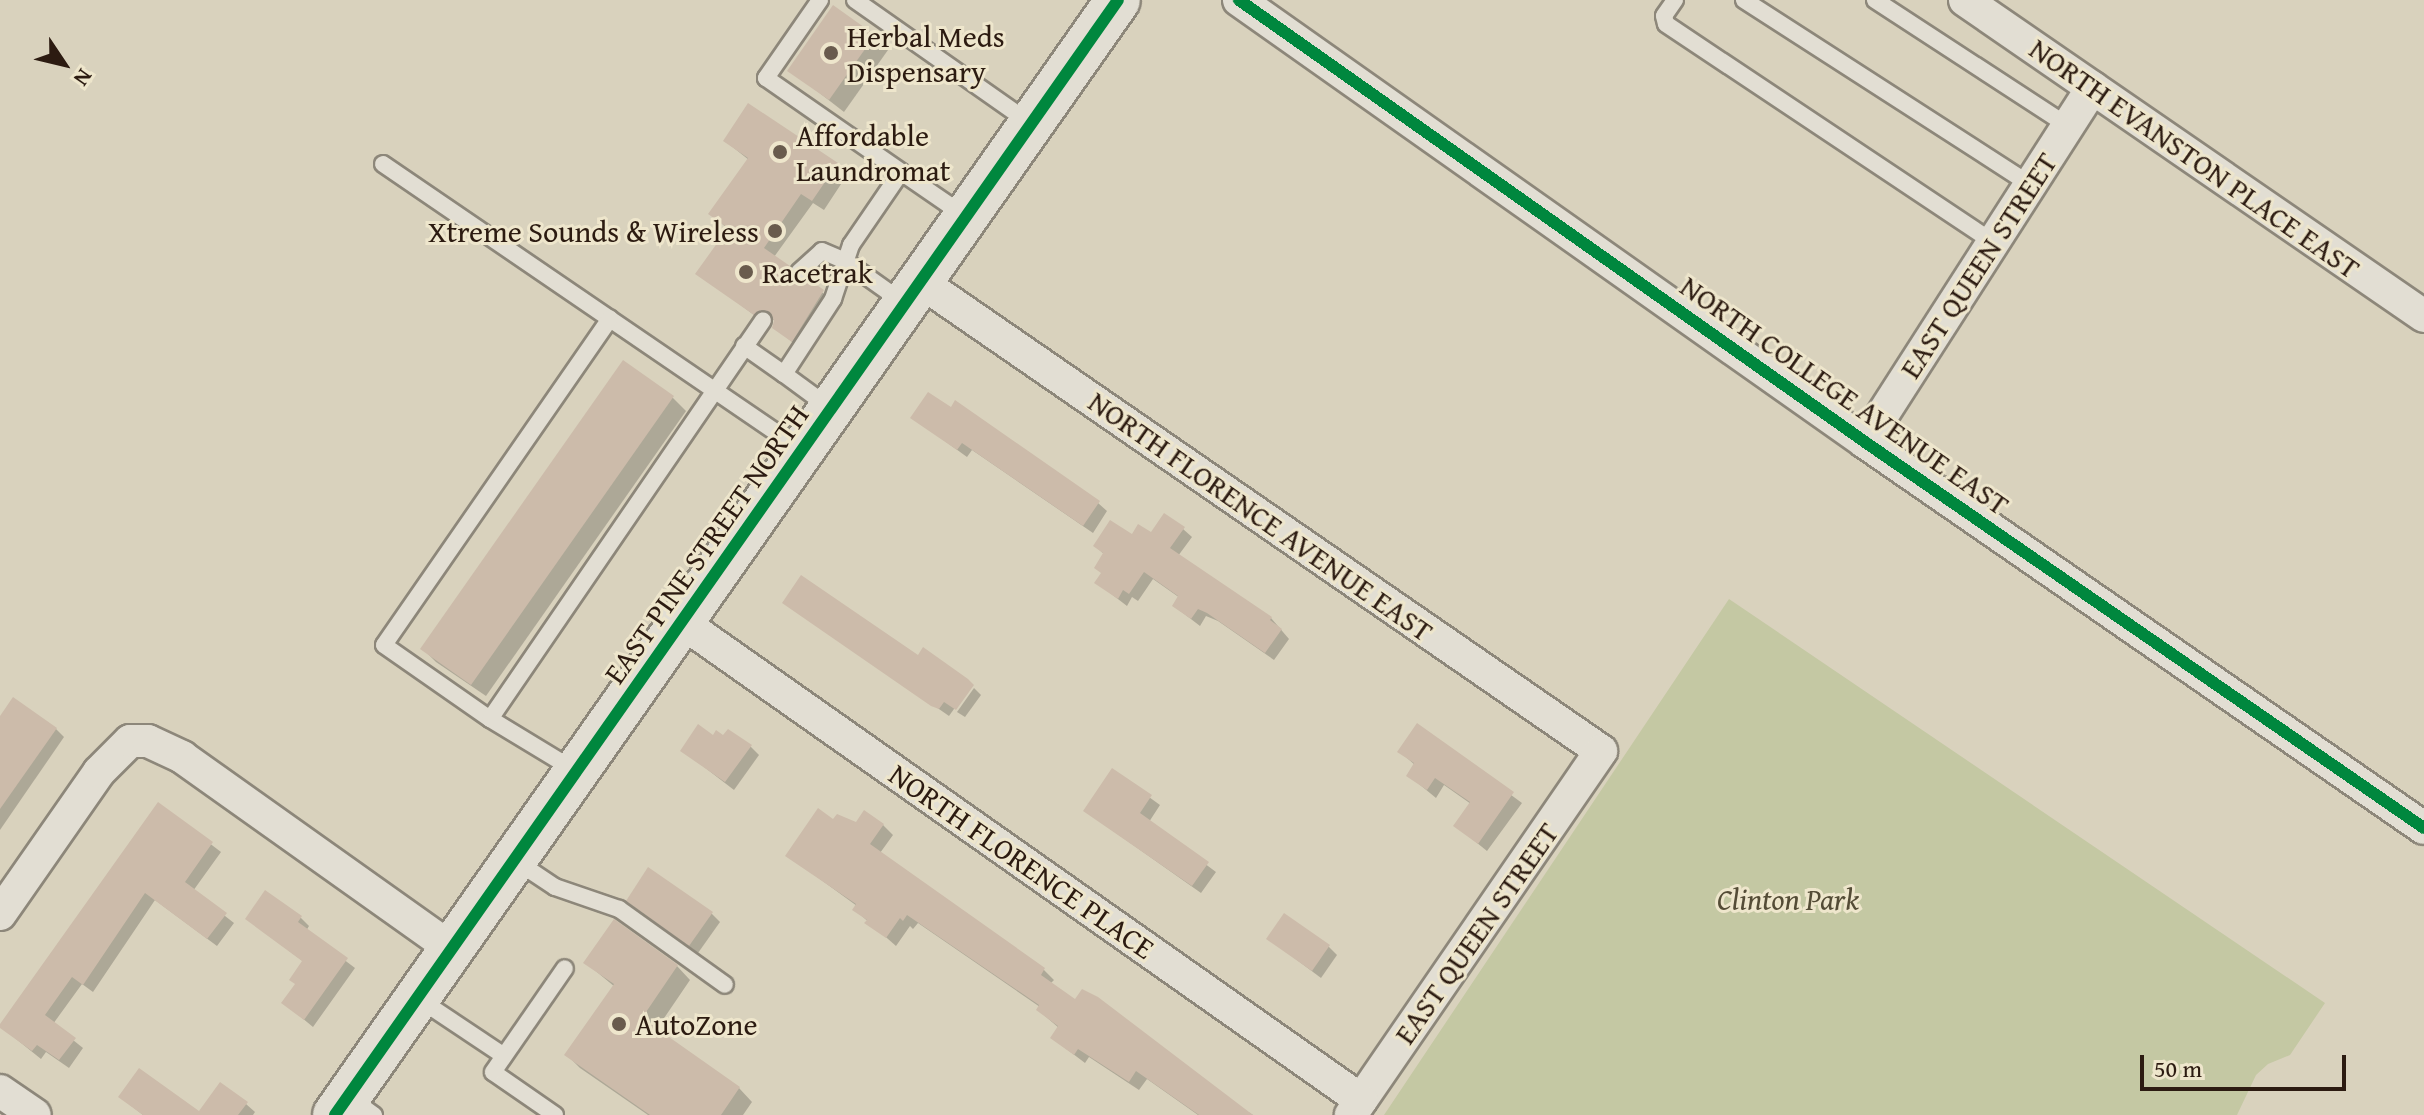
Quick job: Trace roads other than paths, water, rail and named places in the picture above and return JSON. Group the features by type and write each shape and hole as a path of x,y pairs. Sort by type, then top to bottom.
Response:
{"main road":[{"name":"EAST PINE STREET NORTH","path":"352,1109 418,998 1118,0"}],"street":[{"name":"NORTH COLLEGE AVENUE EAST","path":"1239,0 1865,442 2424,828"},
{"name":"NORTH EVANSTON PLACE EAST","path":"1965,0 2424,316"},
{"name":"EAST QUEEN STREET","path":"1865,442 2092,88"},
{"name":"NORTH FLORENCE AVENUE EAST","path":"913,293 1601,751"},
{"name":"NORTH FLORENCE PLACE","path":"683,623 1356,1108"},
{"path":"0,914 99,772 130,741 148,741 182,757 452,949"},
{"name":"EAST QUEEN STREET","path":"1356,1108 1601,751"},
{"path":"0,1091 35,1115"}],"lane":[{"path":"820,0 766,78 966,217"},
{"path":"855,0 1031,124"},
{"path":"1675,0 1664,16 1666,24 1993,242"},
{"path":"1744,0 2030,184"},
{"path":"1875,0 2068,126"},
{"path":"383,164 803,451"},
{"path":"784,374 833,299 851,245 901,172"},
{"path":"799,272 822,251 913,293"},
{"path":"578,772 490,719 384,645 610,319"},
{"path":"490,719 763,321"},
{"path":"744,346 832,409"},
{"path":"515,860 555,887 619,909 725,985"},
{"path":"555,1115 493,1072 565,968"},
{"path":"418,998 504,1056"}],"place":[{"name":"Herbal Meds Dispensary","path":"831,53"},
{"name":"Affordable Laundromat","path":"780,152"},
{"name":"Xtreme Sounds & Wireless","path":"775,231"},
{"name":"Racetrak","path":"746,272"},
{"name":"AutoZone","path":"619,1024"}],"park label":[{"name":"Clinton Park","path":"1788,899"}]}
